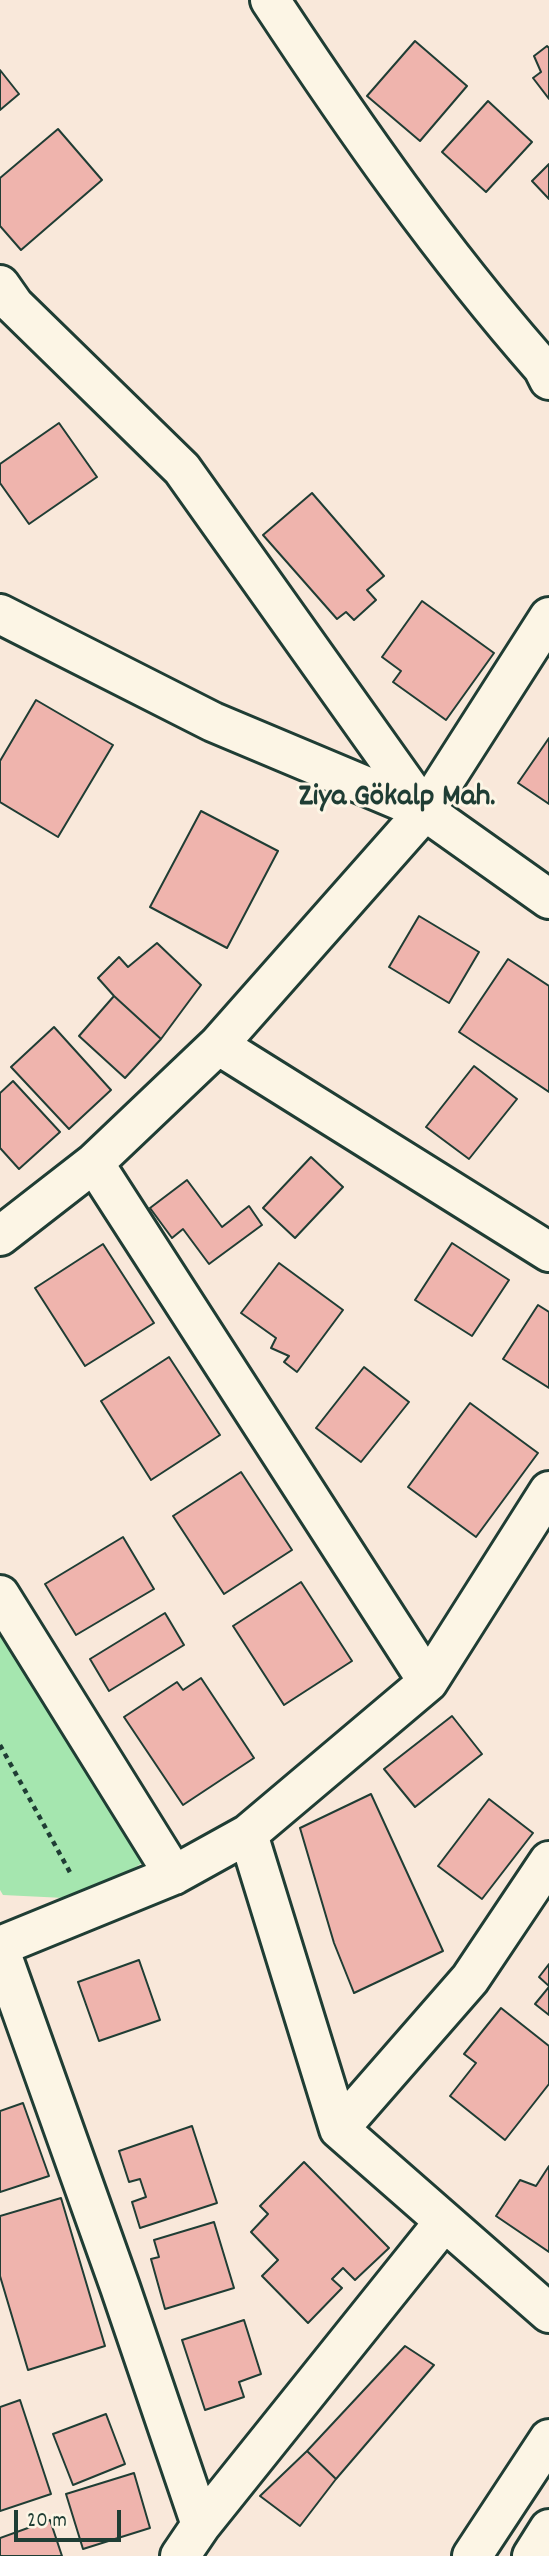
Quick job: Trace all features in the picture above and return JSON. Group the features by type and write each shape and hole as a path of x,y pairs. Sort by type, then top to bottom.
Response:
{"street":[{"path":"270,0 366,144 486,303 547,370"},
{"path":"0,285 14,305 182,469 425,811"},
{"path":"0,1236 94,1163 218,1045 425,811 549,617"},
{"path":"3,620 213,722 425,811 549,899"},
{"path":"218,1045 549,1252"},
{"path":"94,1163 428,1682"},
{"path":"201,2525 0,1948 174,1875 248,1834 428,1682 549,1491"},
{"path":"0,1595 174,1875"},
{"path":"248,1834 339,2129 549,2313"},
{"path":"339,2129 470,1979 549,1861"},
{"path":"180,2556 201,2525 444,2222"},
{"path":"472,2556 549,2439"},
{"path":"532,2556 549,2529"}],"path":[{"path":"0,1745 90,1909"}],"green space":[{"path":"0,1630 142,1863 85,1899 3,1895 0,1890"}],"building":[{"path":"415,41 467,86 420,141 367,96"},
{"path":"547,46 549,99 533,78 541,72 534,56"},
{"path":"0,70 19,94 0,110"},
{"path":"488,101 532,142 486,192 442,152"},
{"path":"58,129 102,180 21,250 0,226 0,178"},
{"path":"549,164 549,199 532,181"},
{"path":"59,423 97,477 29,524 0,483 0,464"},
{"path":"312,493 384,576 367,590 376,600 354,620 346,612 337,619 263,535"},
{"path":"422,601 494,653 446,720 393,682 401,671 382,657"},
{"path":"36,700 113,745 58,837 0,802 0,761"},
{"path":"549,738 549,804 518,783"},
{"path":"201,811 278,851 227,948 150,907"},
{"path":"419,916 479,952 449,1003 389,967"},
{"path":"157,943 201,985 161,1039 98,978 119,957 128,967"},
{"path":"508,959 549,986 549,1092 459,1032"},
{"path":"114,996 161,1039 125,1078 79,1036"},
{"path":"54,1027 111,1090 69,1129 11,1067"},
{"path":"474,1066 517,1099 469,1159 426,1127"},
{"path":"13,1081 60,1132 19,1169 0,1148 0,1093"},
{"path":"311,1157 343,1187 295,1238 263,1208"},
{"path":"187,1180 222,1227 249,1206 262,1225 209,1264 183,1229 172,1238 150,1208"},
{"path":"452,1243 509,1280 472,1336 415,1300"},
{"path":"103,1244 154,1323 85,1366 35,1288"},
{"path":"279,1263 343,1310 297,1372 284,1362 289,1356 271,1348 276,1338 241,1313"},
{"path":"538,1305 549,1312 549,1388 503,1359"},
{"path":"169,1357 220,1435 151,1480 101,1401"},
{"path":"364,1367 409,1402 361,1462 316,1428"},
{"path":"470,1403 538,1453 476,1537 408,1487"},
{"path":"241,1472 292,1550 224,1594 173,1516"},
{"path":"123,1537 154,1589 76,1635 45,1584"},
{"path":"301,1582 352,1661 284,1705 233,1626"},
{"path":"165,1613 184,1645 109,1691 90,1659"},
{"path":"201,1678 254,1758 183,1805 124,1717 177,1682 183,1690"},
{"path":"452,1716 482,1754 415,1807 384,1769"},
{"path":"371,1794 443,1951 354,1993 334,1943 300,1828"},
{"path":"489,1799 533,1833 482,1899 438,1866"},
{"path":"139,1960 160,2020 99,2041 78,1982"},
{"path":"549,1964 549,1986 539,1977"},
{"path":"549,1987 549,2015 535,2004"},
{"path":"501,2008 549,2046 549,2084 505,2140 450,2096 476,2063 464,2054"},
{"path":"23,2103 49,2176 0,2192 0,2111"},
{"path":"192,2126 217,2203 140,2228 132,2202 146,2197 140,2179 129,2182 119,2151"},
{"path":"304,2162 389,2248 355,2280 343,2268 332,2279 342,2288 308,2323 262,2276 278,2260 251,2232 268,2214 260,2206"},
{"path":"549,2166 549,2252 496,2216 520,2180 536,2186"},
{"path":"61,2198 105,2346 28,2370 0,2276 0,2216"},
{"path":"214,2222 234,2288 165,2309 151,2259 159,2257 154,2240"},
{"path":"244,2320 261,2374 239,2382 244,2397 205,2410 182,2340"},
{"path":"405,2346 434,2365 336,2479 307,2451"},
{"path":"20,2400 51,2494 0,2511 0,2407"},
{"path":"106,2414 125,2464 73,2485 53,2434"},
{"path":"307,2451 336,2479 300,2526 260,2496"},
{"path":"134,2473 150,2528 83,2549 66,2494"},
{"path":"50,2520 62,2556 0,2556 0,2538"}],"district":[{"name":"Ziya Gökalp Mah.","path":"397,800"}]}
